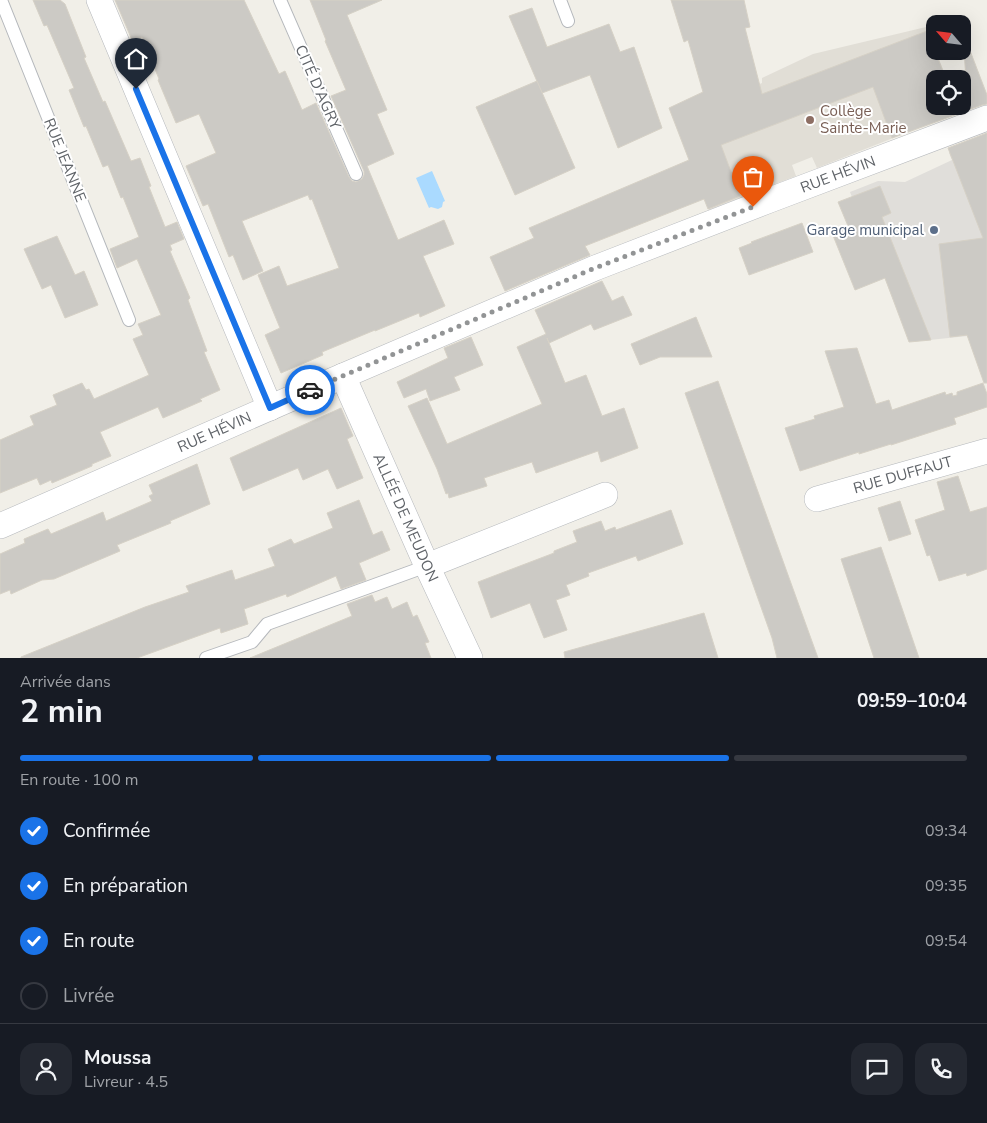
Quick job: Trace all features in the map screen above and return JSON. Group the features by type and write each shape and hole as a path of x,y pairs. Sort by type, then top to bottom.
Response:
{"street":[{"path":"99,0 270,408"},
{"name":"RUE HÉVIN","path":"0,526 595,268 987,118"},
{"name":"ALLÉE DE MEUDON","path":"343,376 470,658"},
{"name":"RUE DUFFAUT","path":"817,499 987,451"},
{"path":"428,566 605,495"}],"lane":[{"name":"RUE JEANNE","path":"1,0 129,320"},
{"name":"CITÉ D'AGRY","path":"280,0 356,174"},
{"path":"560,0 568,20"},
{"path":"206,658 252,642 267,624 428,566"}],"shaded area":[{"name":"Collège Sainte-Marie","path":"926,27 926,60 939,60 943,70 926,70 926,115 951,115 817,168 812,157 792,165 796,176 709,210 675,122 762,83 762,78 813,54"},
{"path":"987,138 987,334 910,342 850,192 878,181 905,182 952,160 949,153"}],"water":[{"path":"432,171 445,201 442,207 438,209 429,208 416,178"}],"building":[{"path":"33,0 60,0 65,4 86,57 84,58 131,161 140,158 165,227 177,222 184,239 170,245 172,250 170,251 190,298 188,300 207,351 204,352 220,390 200,399 202,401 163,418 158,407 100,432 111,456 92,464 92,466 52,483 51,480 40,485 37,478 0,493 0,440 34,425 30,416 57,405 53,395 82,383 86,390 89,389 94,399 149,375 133,339 143,335 138,324 161,315 137,259 117,268 110,249 139,237 108,165 103,167 86,126 84,127 69,90 74,88 47,25 44,26"},
{"path":"115,0 244,0 279,74 285,71 302,110 316,103 349,177 352,181 356,182 362,179 364,171 331,96 346,90 310,0 382,0 347,15 387,110 377,114 394,154 367,166 398,240 444,220 454,244 423,256 445,306 420,317 419,313 375,330 322,352 323,355 281,373 265,335 280,328 258,275 279,266 287,286 339,268 312,199 310,200 308,195 242,221 263,271 243,280 233,255 229,257 208,204 203,206 186,166 216,153 199,114 176,123 142,37 132,40"},
{"path":"671,0 744,0 750,27 745,28 762,94 926,31 926,60 938,60 942,70 926,70 926,115 955,115 892,138 873,87 721,145 740,196 708,209 704,199 585,246 590,255 505,291 490,257 534,238 529,228 689,160 669,108 703,92 688,40 684,42"},
{"path":"532,8 547,47 609,24 620,52 634,47 662,128 618,148 590,75 542,93 509,16"},
{"path":"971,53 987,95 987,104 971,109 971,70 965,70 965,60 971,60"},
{"path":"537,81 575,168 515,195 476,107"},
{"path":"987,133 987,383 984,383 967,335 950,337 939,244 983,238 948,148"},
{"path":"880,186 891,213 882,217 931,340 909,342 885,278 855,290 832,233 848,226 838,202"},
{"path":"802,223 813,252 749,275 739,248"},
{"path":"57,236 75,275 84,271 98,305 65,318 51,285 42,289 24,249"},
{"path":"602,281 612,301 623,296 632,315 594,330 591,324 549,343 565,383 586,375 602,416 624,408 638,448 601,462 598,451 536,473 532,462 484,478 487,486 449,498 408,406 427,398 447,444 542,404 517,347 546,334 535,310"},
{"path":"696,317 712,357 660,357 640,365 631,344"},
{"path":"471,337 483,365 454,377 460,390 430,401 426,389 404,398 397,382 448,358 444,348"},
{"path":"857,348 876,404 889,400 892,410 945,392 946,395 952,393 953,396 957,395 957,392 983,383 987,394 987,407 954,418 956,424 800,471 785,428 815,419 814,416 844,407 825,351"},
{"path":"718,381 818,658 777,658 772,638 685,393"},
{"path":"341,408 353,436 347,439 363,478 337,489 328,469 303,480 298,468 243,491 230,458"},
{"path":"197,464 210,504 170,521 171,523 117,545 120,551 54,579 42,580 11,594 10,590 0,594 0,554 25,543 24,539 48,529 51,534 103,512 106,521 152,501 149,496 153,494 149,485"},
{"path":"958,476 970,512 987,507 987,569 967,576 966,573 939,581 930,555 927,556 915,520 945,510 937,482"},
{"path":"359,500 373,535 382,531 390,550 359,563 366,580 341,589 336,576 287,597 286,594 244,609 248,624 221,633 220,628 137,658 21,658 145,607 189,592 186,586 232,570 235,580 275,566 268,549 291,539 294,544 333,528 327,513"},
{"path":"900,501 911,534 889,541 878,508"},
{"path":"671,510 683,544 638,561 636,556 588,573 589,576 566,585 570,595 556,600 567,630 544,638 530,603 491,618 478,582 554,553 554,551 577,542 573,531 601,521 605,531 615,527 616,530"},
{"path":"881,547 919,658 874,658 841,559"},
{"path":"372,595 375,602 387,597 392,609 407,602 413,617 417,615 429,642 425,643 431,658 250,658 352,616 347,604"},
{"path":"704,613 718,658 565,658 564,652"}],"way so far":[{"path":"310,390 595,268 753,207"}],"place":[{"name":"Collège Sainte-Marie","path":"810,120"},
{"name":"Garage municipal","path":"934,230"}],"route":[{"path":"136,89 270,408 310,390"}]}
